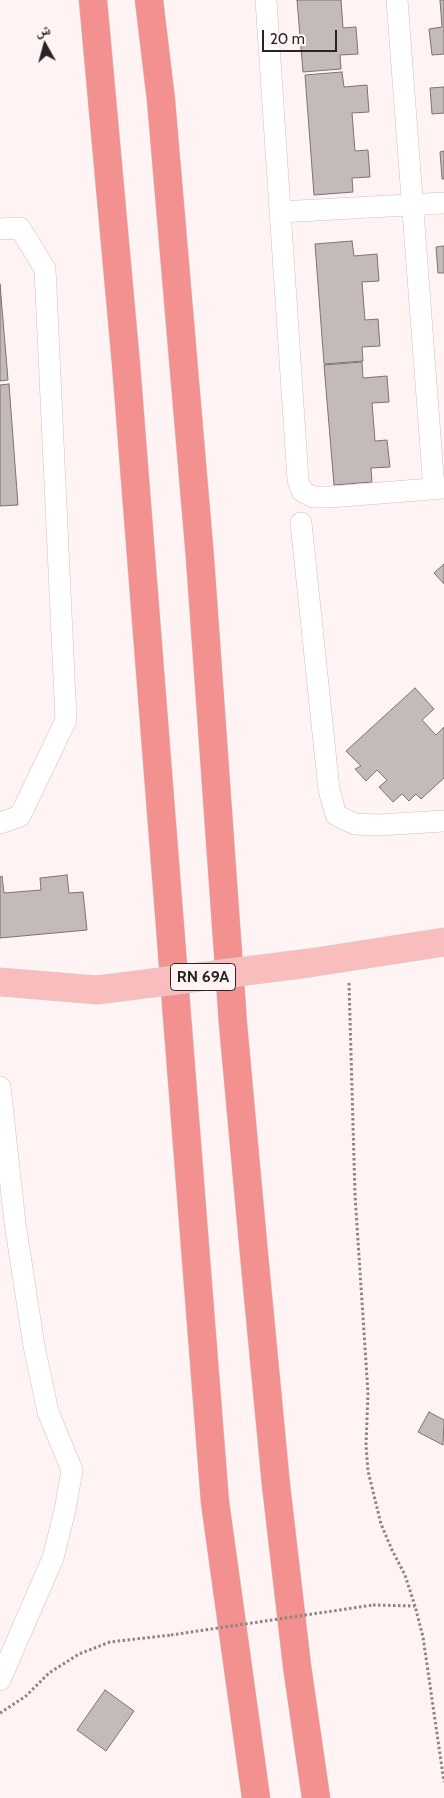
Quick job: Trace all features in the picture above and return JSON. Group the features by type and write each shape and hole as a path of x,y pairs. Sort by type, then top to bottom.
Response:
{"highway":[{"path":"93,0 126,364 215,1502 256,1798"},
{"path":"149,0 161,100 200,558 233,1024 256,1273 276,1486 297,1666 316,1798"}],"main road":[{"name":"RN 69A","path":"0,982 97,990 308,963 444,942"}],"street":[{"path":"266,0 298,480 302,491 312,497 439,489 412,205 397,0"},
{"path":"280,212 444,203"},
{"path":"0,229 20,228 45,268 66,720 20,816 0,823"},
{"path":"301,523 329,790 336,815 355,824 379,825 444,820"},
{"path":"0,1087 15,1223 34,1346 48,1412 72,1470 65,1510 53,1558 0,1680"}],"path":[{"path":"349,957 355,1185 368,1394 366,1445 368,1471 381,1524 405,1575 423,1637 444,1782"},
{"path":"0,1714 26,1696 56,1668 79,1654 110,1642 171,1635 373,1605 415,1606"}],"building":[{"path":"297,0 341,0 343,28 356,27 358,54 340,55 341,69 303,72"},
{"path":"440,0 444,0 444,54 432,55 429,29 442,27"},
{"path":"342,72 344,87 367,85 369,112 352,113 355,151 368,150 370,177 352,178 353,192 314,195 305,75"},
{"path":"444,87 444,113 432,114 430,88"},
{"path":"444,151 444,179 442,179 440,152"},
{"path":"352,241 354,256 377,254 379,281 362,282 365,320 378,319 380,346 362,347 363,361 324,364 315,244"},
{"path":"444,246 444,273 438,273 436,247"},
{"path":"0,284 8,380 0,381"},
{"path":"362,362 363,378 387,376 389,402 372,403 375,441 387,440 390,467 371,468 372,482 334,485 324,365"},
{"path":"9,384 18,505 0,506 0,385"},
{"path":"444,564 444,584 434,573"},
{"path":"415,688 434,709 422,720 436,735 444,727 444,778 421,799 416,794 409,801 402,794 393,802 379,787 387,780 377,770 366,781 355,769 361,766 346,751"},
{"path":"67,875 69,893 83,892 87,930 0,938 0,877 2,876 4,893 41,890 40,878"},
{"path":"429,1412 444,1420 443,1445 418,1432"},
{"path":"105,1690 134,1711 106,1751 77,1730"}]}
